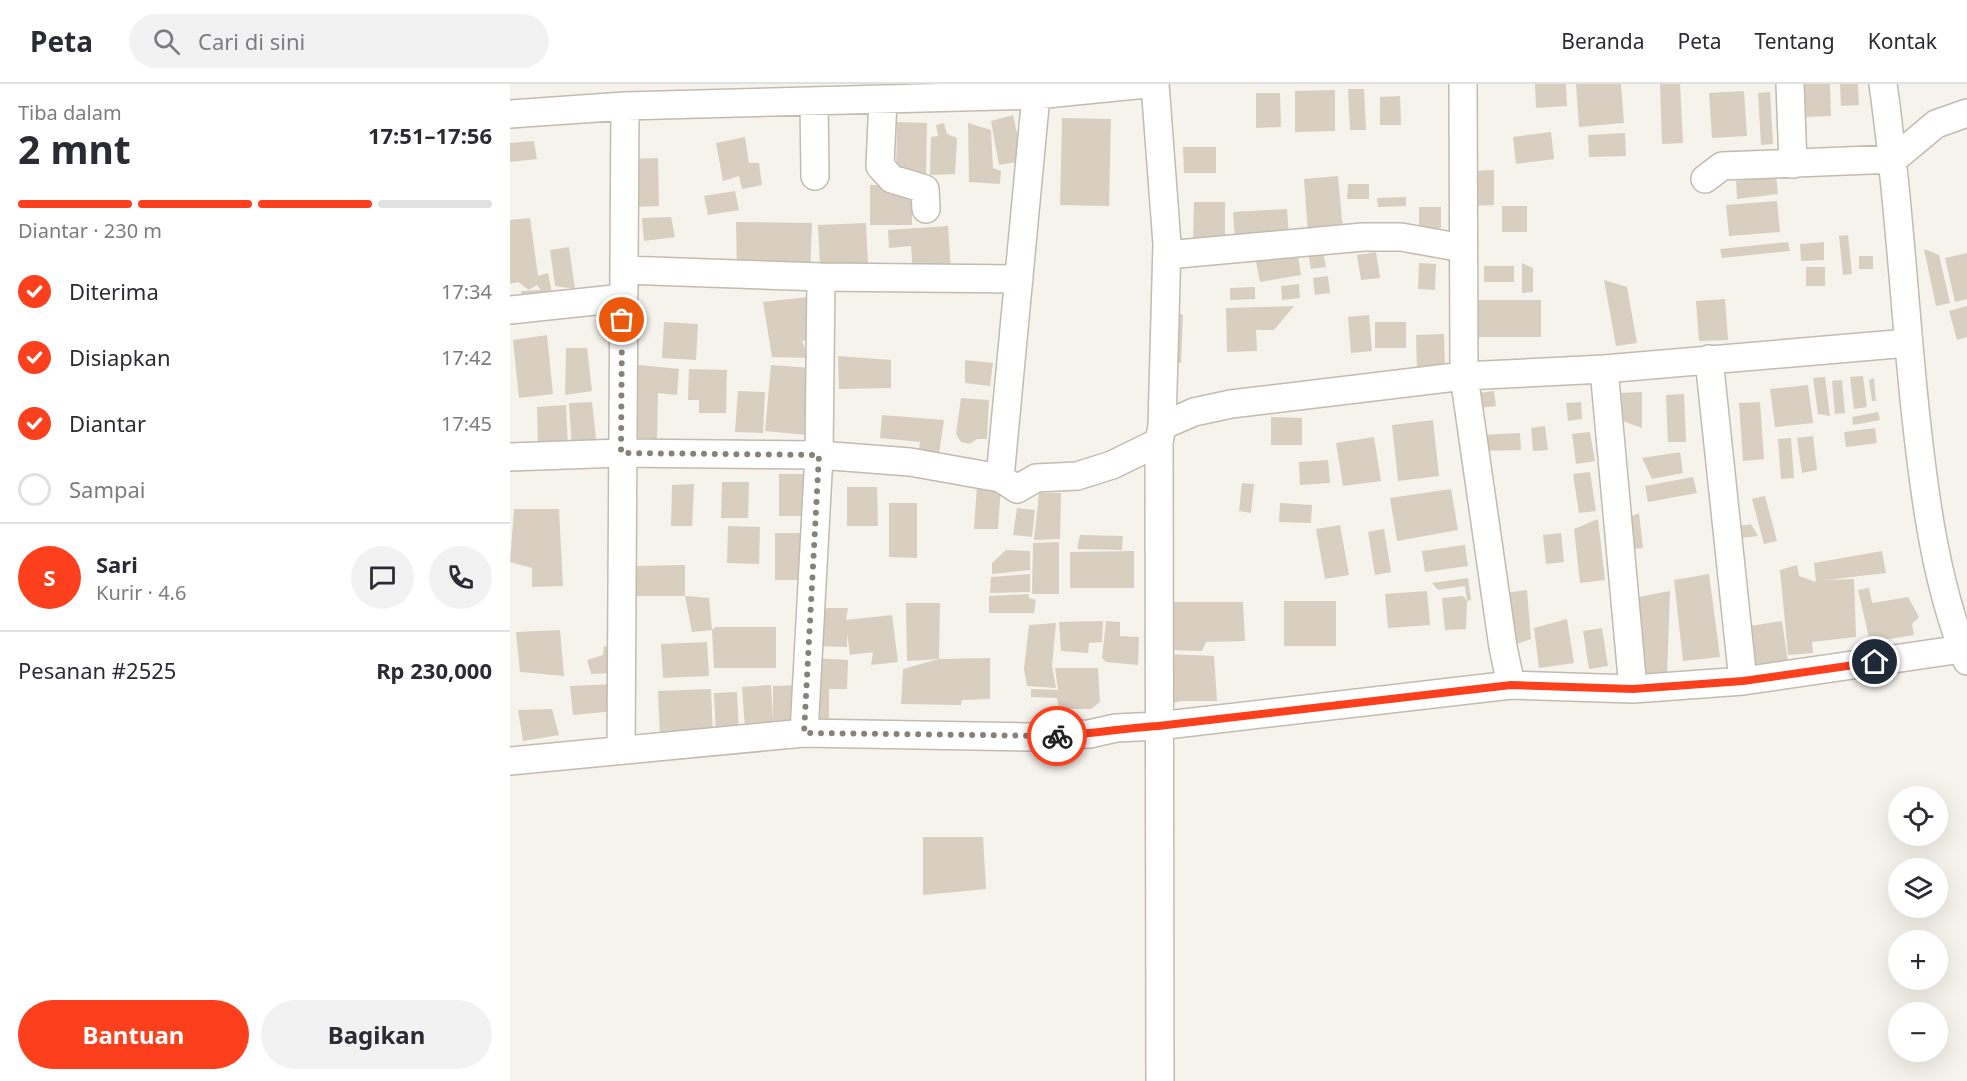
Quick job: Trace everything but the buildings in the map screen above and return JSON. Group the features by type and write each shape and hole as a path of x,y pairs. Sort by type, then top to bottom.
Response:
{"street":[{"path":"510,114 625,106 1036,95 1146,84"},
{"path":"1155,84 1167,255 1161,434 1158,726 1160,1081"},
{"path":"1463,84 1464,376 1503,647 1511,685"},
{"path":"1790,84 1793,164"},
{"path":"510,760 804,733 1026,737 1089,734 1116,728 1158,726 1511,685 1633,689 1743,681 1965,655 1929,526 1908,343 1894,159 1883,84"},
{"path":"1000,478 1036,95"},
{"path":"883,99 880,166 892,179 925,189 926,209"},
{"path":"814,101 815,176"},
{"path":"621,749 621,453 625,106"},
{"path":"1705,179 1722,166 1894,159 1936,124 1967,113"},
{"path":"1167,255 1364,237 1401,237 1463,249"},
{"path":"624,270 821,277 1019,279"},
{"path":"804,733 819,455 821,277"},
{"path":"510,310 623,298"},
{"path":"510,457 621,453 819,455 910,462 1000,478 1017,489 1036,478 1077,476 1112,465 1194,412 1231,404 1464,376 1604,369 1710,358 1908,343"},
{"path":"1710,358 1743,681"},
{"path":"1604,369 1633,689"}],"way so far":[{"path":"622,320 621,453 819,455 804,733 1057,736"}],"route":[{"path":"1057,736 1511,685 1633,689 1743,681 1875,662"}]}
